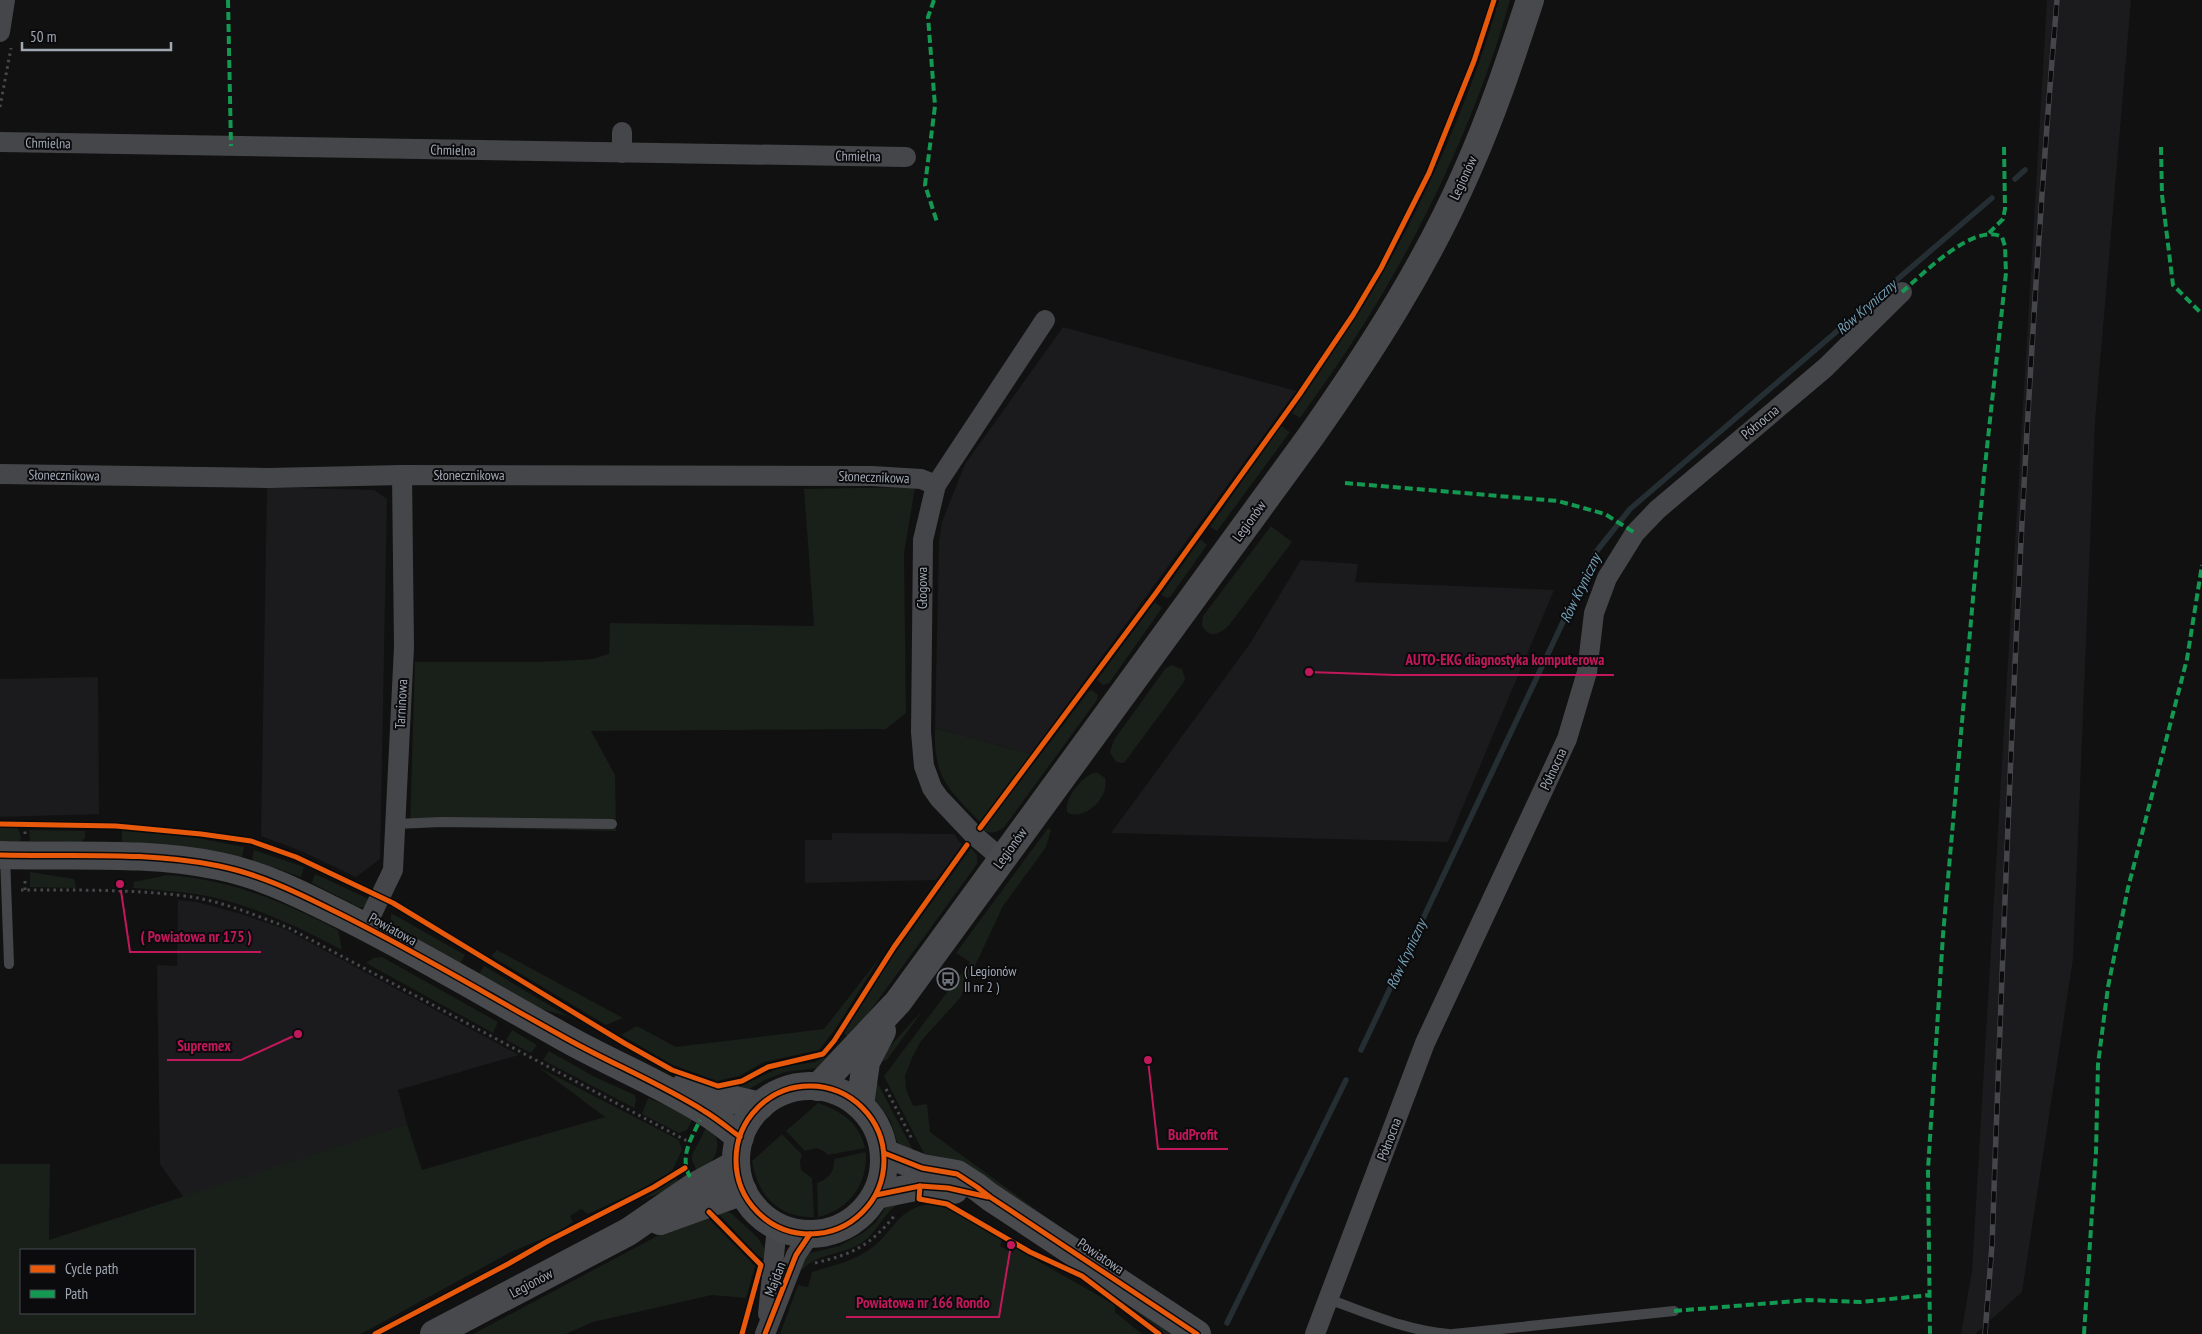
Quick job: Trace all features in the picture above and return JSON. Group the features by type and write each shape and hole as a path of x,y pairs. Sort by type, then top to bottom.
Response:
{"highway":[{"name":"Legionów","path":"818,1086 898,1002 1325,416 1396,307 1422,263 1467,172 1500,90 1530,0"},
{"name":"Legionów","path":"860,1105 866,1062 898,1002"},
{"path":"806,1086 818,1086 844,1094 860,1105 876,1127 884,1153 883,1174 876,1195 863,1212 852,1222 832,1231 810,1234 777,1227 757,1212 743,1191 736,1164 740,1137 748,1120 760,1106 775,1095 806,1086"},
{"name":"Legionów","path":"434,1334 628,1232 695,1186 736,1164"},
{"name":"Legionów","path":"628,1232 743,1191"}],"street":[{"path":"5,0 6,37"},
{"path":"622,132 622,153"},
{"name":"Chmielna","path":"0,142 906,157"},
{"name":"Północna","path":"1315,1334 1425,1043 1567,739 1587,672 1594,613 1607,578 1635,533 1657,510 1825,368 1902,292"},
{"name":"Głogowa","path":"1002,859 975,836 939,798 932,788 924,766 921,732 922,554 925,524 936,485 1045,320"},
{"name":"Słonecznikowa","path":"0,474 268,478 402,475 872,476 921,479 936,485"},
{"name":"Tarninowa","path":"366,926 393,870 404,646 402,475"},
{"name":"Powiatowa","path":"10,861 91,855 155,857 220,866 294,891 366,926 578,1045 705,1111 740,1137"},
{"name":"Powiatowa","path":"648,1080 760,1106"},
{"name":"Powiatowa","path":"884,1153 922,1168 956,1174 977,1186 990,1198 1198,1334"},
{"name":"Powiatowa","path":"876,1195 920,1186 948,1188 990,1198"},
{"name":"Majdan","path":"766,1328 777,1227"},
{"name":"Majdan","path":"766,1328 785,1287 796,1254 810,1234"}],"lane":[{"path":"396,824 441,822 612,824"},
{"path":"9,964 10,861"},
{"path":"1328,1299 1396,1324 1418,1330 1451,1334 1674,1311"}],"path":[{"path":"0,107 6,37"},
{"path":"10,861 25,890 138,893 199,898 290,928 689,1142"},
{"path":"885,1087 916,1148"},
{"path":"814,1263 840,1257 867,1244 883,1230 900,1209"}],"shaded area":[{"path":"1499,0 1510,0 1483,84 1449,167 1387,286 1349,348 1300,418 1292,413 1373,291 1434,174 1463,105"},
{"path":"2047,0 2131,0 2095,421 2073,959 2022,1292 1975,1334 1961,1334 1972,1271"},
{"path":"1063,327 1296,391 1031,754 935,728 939,541 942,522 965,464"},
{"path":"1281,426 1290,432 1217,531 1210,527"},
{"path":"267,487 374,490 387,499 380,859 356,877 301,851 261,836"},
{"path":"915,487 904,553 906,713 886,729 591,731 615,775 616,831 410,826 415,662 542,662 592,659 609,654 610,623 814,626 804,489"},
{"path":"1271,526 1292,542 1230,624 1216,634 1208,633 1202,625 1203,616"},
{"path":"1200,540 1207,545 1170,597 1167,598 1161,595"},
{"path":"1301,560 1358,564 1355,582 1554,590 1448,842 1111,833 1249,645"},
{"path":"1155,602 1162,608 1109,683 1103,685 1097,680"},
{"path":"1171,665 1182,669 1185,678 1183,683 1124,763 1116,762 1110,752 1114,740 1165,669"},
{"path":"98,677 99,814 0,817 0,679"},
{"path":"1092,690 1098,695 1097,700 1005,826 995,832 983,830 1089,691"},
{"path":"935,728 1031,754 980,822 951,791 940,771 935,745"},
{"path":"1093,773 1098,773 1105,778 1106,785 1100,799 1089,810 1075,815 1068,813 1067,803 1074,790 1083,779"},
{"path":"0,828 18,828 21,837 20,841 0,841"},
{"path":"1048,828 1051,830 1046,847 1003,906 960,998 921,1041 905,1076 906,1089 913,1106 927,1104 930,1132 1064,1230 929,1163 884,1076 970,962 956,953"},
{"path":"29,830 85,831 85,838 81,842 30,841"},
{"path":"122,830 197,838 244,847 242,857 197,849 122,842"},
{"path":"832,833 954,834 962,845 936,880 805,883 805,840 832,840"},
{"path":"971,848 977,855 977,864 849,1040 844,1033 890,960"},
{"path":"254,850 304,867 301,877 252,860"},
{"path":"30,872 74,879 76,888 30,887"},
{"path":"315,874 373,901 367,907 359,907 312,883"},
{"path":"168,875 212,881 277,901 298,910 338,930 342,950 271,916 233,903 195,894 133,888 134,882"},
{"path":"178,900 197,902 285,929 519,1055 398,1090 407,1124 184,1198 160,1164 157,965 177,966"},
{"path":"391,913 465,955 460,964 396,928 391,921"},
{"path":"497,950 623,1018 606,1025 491,956"},
{"path":"881,956 836,1028 819,1050 764,1062 739,1076 717,1081 673,1065 621,1035 637,1026 676,1047 824,1029"},
{"path":"382,957 498,1022 493,1033 366,963 373,958"},
{"path":"484,966 569,1017 532,1006 478,975"},
{"path":"923,1010 887,1060 880,1062 880,1057"},
{"path":"512,1030 537,1045 531,1053 506,1040"},
{"path":"549,1051 595,1077 635,1095 634,1108 543,1060"},
{"path":"831,1053 817,1068 785,1072 765,1080 744,1092 729,1088 743,1085 781,1067 815,1062"},
{"path":"538,1067 679,1140 682,1150 672,1171 638,1191 588,1214 581,1209 570,1216 573,1222 554,1234 511,1252 361,1334 0,1334 0,1164 50,1164 49,1240 407,1124 422,1170 605,1117"},
{"path":"870,1074 878,1084 916,1156 898,1144 890,1120 873,1097"},
{"path":"648,1098 694,1117 687,1130 679,1133 642,1114"},
{"path":"818,1103 841,1114 854,1124 865,1148 828,1155 817,1148 805,1151 786,1131"},
{"path":"708,1124 716,1138 716,1151 710,1163 698,1174 692,1160 692,1155"},
{"path":"782,1134 802,1155 800,1161 801,1170 812,1178 814,1217 801,1216 780,1208 771,1202 759,1184 752,1161"},
{"path":"866,1152 864,1175 854,1194 839,1208 829,1214 818,1217 817,1183 830,1174 834,1159"},
{"path":"677,1178 680,1186 641,1200"},
{"path":"908,1200 894,1207 863,1242 816,1260 803,1269 798,1267 804,1257 810,1253 839,1246 863,1233 876,1222 887,1205"},
{"path":"932,1204 953,1210 1002,1240 1000,1246 1012,1253 1015,1248 1115,1305 1115,1312 1142,1334 780,1334 798,1285 808,1287 812,1272 861,1255 876,1245 902,1216 910,1210"},
{"path":"714,1209 731,1213 758,1238 764,1248 765,1259 758,1256"},
{"path":"705,1215 755,1266 746,1298 712,1295 593,1322 566,1334 473,1334 691,1218"},
{"path":"1106,1289 1178,1334 1163,1334"}],"waterway":[{"name":"Rów Kryniczny","path":"2015,179 2025,170"},
{"name":"Rów Kryniczny","path":"1361,1050 1596,552 1630,509 1992,198"},
{"name":"Rów Kryniczny","path":"1227,1323 1346,1080"}],"railway":[{"path":"1985,1334 1992,1245 2010,778 2025,466 2034,311 2057,0"}],"marked path":[{"path":"228,0 231,146"},
{"path":"934,0 928,17 935,106 925,185 937,222"},
{"path":"1989,233 2003,219 2005,209 2004,147"},
{"path":"2161,147 2162,195 2173,285 2202,314"},
{"path":"1902,292 1935,263 1964,243 1991,234 2002,237 2005,246 2006,273 1984,475 1943,935 1928,1169 1930,1334"},
{"path":"1345,483 1558,501 1605,514 1635,533"},
{"path":"2084,1334 2096,1152 2098,1064 2108,987 2128,888 2187,659 2202,565"},
{"path":"690,1177 687,1170 686,1155 700,1120"},
{"path":"1674,1311 1808,1300 1861,1302 1930,1295"}],"cycle path":[{"path":"980,828 1156,593 1299,395 1353,315 1381,268 1429,173 1474,61 1494,0"},
{"path":"0,824 116,826 201,834 251,841 296,857 393,903 672,1070 718,1086 742,1081 768,1067 823,1054 834,1041 894,947 967,845"},
{"path":"0,855 137,856 164,858 234,869 277,884 390,940 578,1045 651,1081 713,1117 740,1137"},
{"path":"810,1086 824,1087 838,1092 851,1098 862,1108 872,1119 878,1132 883,1146 884,1160 883,1174 878,1188 872,1201 862,1212 851,1222 838,1228 824,1233 810,1234 796,1233 782,1228 769,1222 758,1212 748,1201 742,1188 737,1174 736,1160 737,1146 742,1132 748,1119 758,1108 769,1098 782,1092 796,1087 810,1086"},
{"path":"884,1153 922,1168 957,1174 1197,1334"},
{"path":"375,1334 548,1241 654,1187 685,1168"},
{"path":"920,1186 919,1199 947,1204 1030,1252 1082,1276 1159,1334"},
{"path":"876,1195 920,1186 948,1188 988,1197"},
{"path":"709,1212 761,1265 742,1334"},
{"path":"765,1334 796,1255 810,1234"}],"place":[{"name":"AUTO-EKG diagnostyka komputerowa","path":"1309,672"},
{"name":"( Powiatowa nr 175 )","path":"120,884"},
{"name":"( Legionów II nr 2 )","path":"948,979"},
{"name":"Supremex","path":"298,1034"},
{"name":"BudProfit","path":"1148,1060"},
{"name":"Powiatowa nr 166 Rondo","path":"1011,1245"}]}
